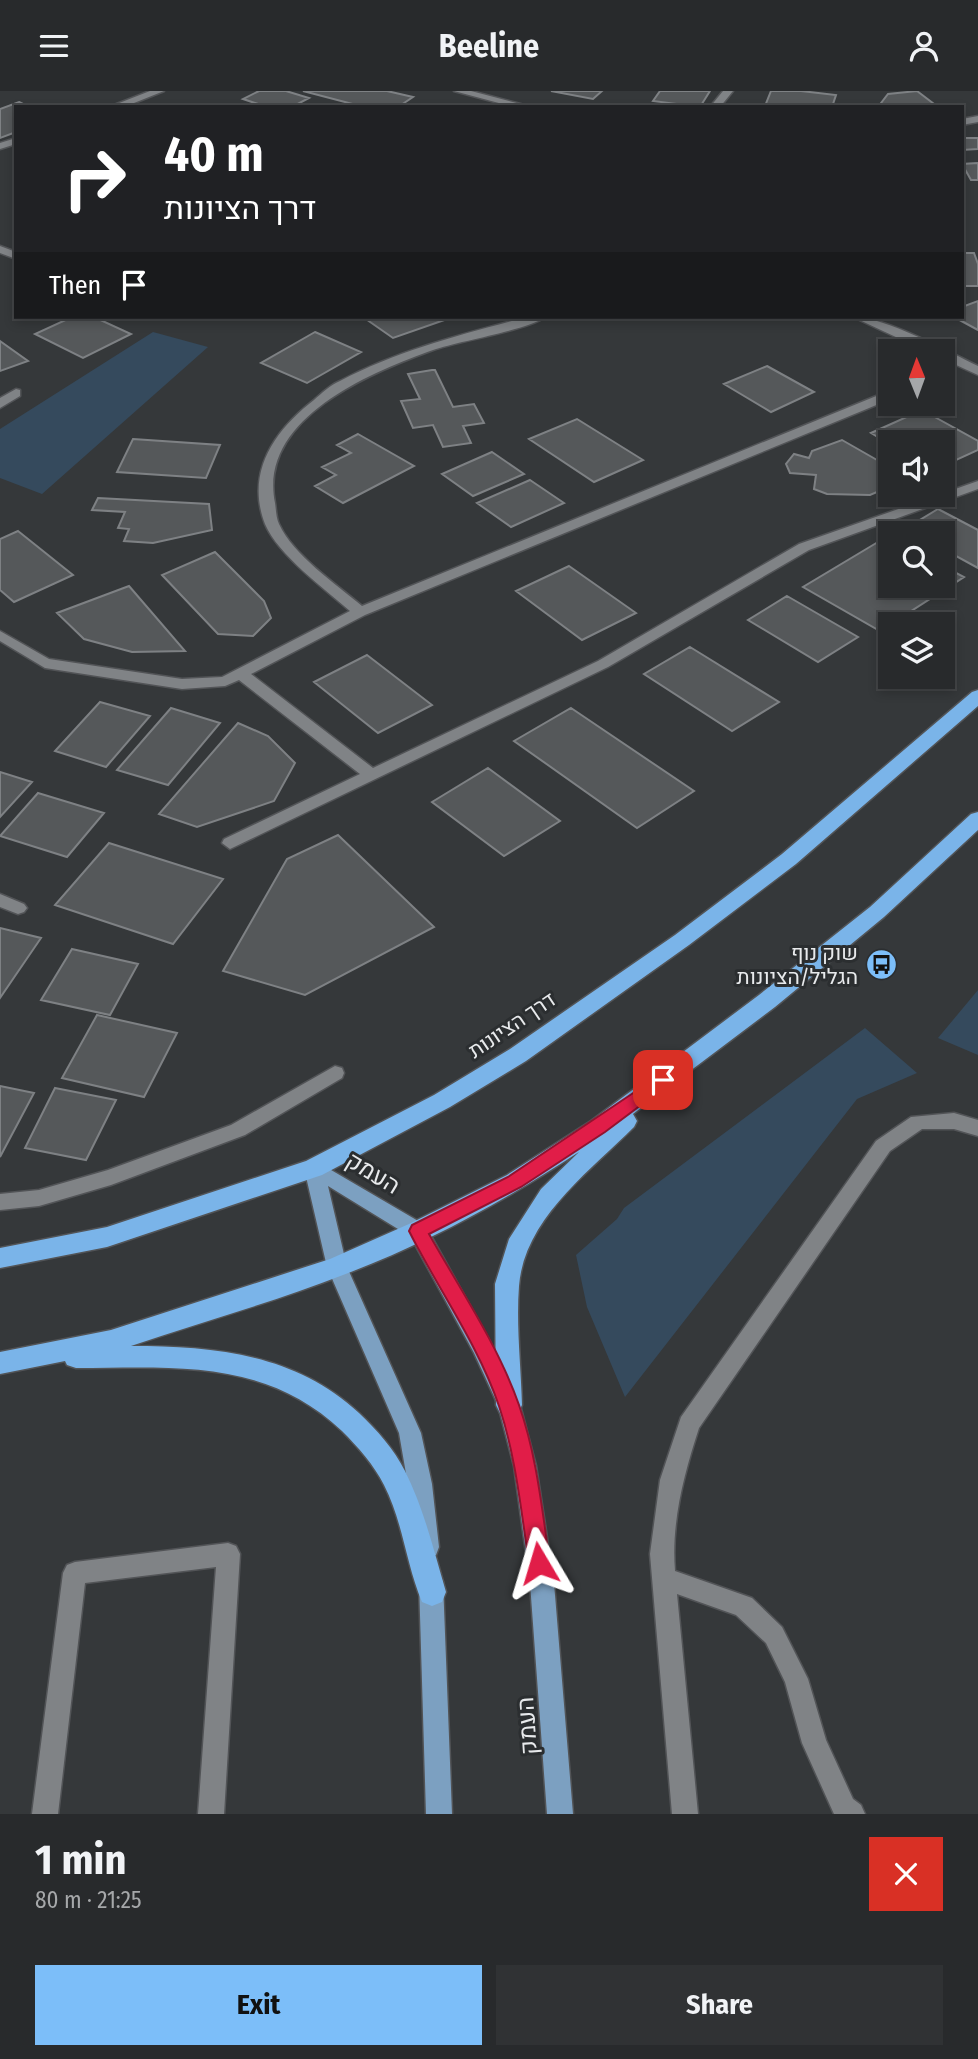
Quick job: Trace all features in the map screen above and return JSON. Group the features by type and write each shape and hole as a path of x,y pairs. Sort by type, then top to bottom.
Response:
{"highway":[{"name":"דרך הציונות","path":"0,1258 107,1237 314,1168 442,1101 519,1055 682,940 789,859 978,696"},
{"path":"0,1363 111,1341 337,1267 418,1231 514,1182 599,1127 684,1064 877,912 978,819"},
{"path":"509,1405 507,1284 521,1239 549,1196 684,1064"},
{"path":"32,1356 219,1360 271,1371 301,1383 346,1414 375,1448 398,1484 432,1592"}],"main road":[{"name":"העמק","path":"314,1168 418,1231 482,1347 509,1405 525,1466 542,1583 560,1814"},
{"name":"העמק","path":"314,1168 337,1267 410,1433 421,1484 432,1592 439,1814"}],"street":[{"path":"120,105 159,91"},
{"path":"460,91 520,105"},
{"path":"717,105 728,91"},
{"path":"360,612 298,558 272,524 265,487 272,453 295,421 342,384 429,347 532,319"},
{"path":"864,319 909,339"},
{"path":"956,360 978,371"},
{"path":"956,367 964,364"},
{"path":"0,404 16,393"},
{"path":"0,635 46,663 182,684 225,681 360,612 878,399"},
{"path":"230,843 603,664 804,547 978,485"},
{"path":"240,673 371,775"},
{"path":"0,900 18,908"},
{"path":"0,1202 39,1198 75,1188 238,1130 335,1073"},
{"path":"685,1814 662,1554 671,1480 688,1424 883,1146 918,1122 954,1121 978,1128"},
{"path":"45,1814 75,1573 228,1554 211,1814"},
{"path":"664,1578 744,1606 774,1635 796,1679 814,1743 844,1808 852,1814"}],"shaded area":[{"path":"153,332 208,347 42,494 0,478 0,429"},
{"path":"978,990 978,1055 938,1038"},
{"path":"865,1028 917,1073 857,1099 625,1397 587,1307 576,1255 617,1219 624,1208"}],"building":[{"path":"259,91 286,91 309,98 296,105 261,105 243,99"},
{"path":"303,91 387,91 413,97 401,105 356,105"},
{"path":"551,91 602,91 593,99"},
{"path":"660,91 710,91 701,105 653,101"},
{"path":"771,91 836,95 833,105 765,105"},
{"path":"917,91 935,105 880,105 888,94"},
{"path":"19,102 25,105 14,105 14,133 0,138 0,109"},
{"path":"964,138 978,138 978,149 964,150"},
{"path":"978,163 978,180 971,180 964,164"},
{"path":"964,253 974,253 978,264 978,286 964,286"},
{"path":"978,301 978,330 958,319 964,319 964,306"},
{"path":"68,319 98,319 131,334 83,358 35,334"},
{"path":"366,319 447,319 393,338"},
{"path":"315,332 361,352 307,383 261,363"},
{"path":"0,341 28,361 0,371"},
{"path":"767,366 814,392 771,412 724,384"},
{"path":"435,370 453,407 474,404 484,423 463,426 471,443 443,447 433,425 413,428 401,401 420,399 408,374"},
{"path":"906,417 935,417 978,441 978,450 955,461 955,430 878,430 878,437 871,433"},
{"path":"577,419 643,460 594,482 529,439"},
{"path":"358,434 414,466 343,503 315,486 336,475 322,467 351,453 337,445"},
{"path":"133,439 220,445 206,478 117,472"},
{"path":"842,440 878,461 878,492 870,495 827,494 814,489 816,475 790,473 786,464 794,454 809,458 812,451"},
{"path":"492,452 524,474 473,496 442,474"},
{"path":"530,480 564,503 511,527 477,503"},
{"path":"98,498 209,504 212,530 153,543 124,541 129,529 118,528 125,512 92,510"},
{"path":"938,509 978,530 978,568 955,556 955,521 918,521"},
{"path":"18,531 73,575 14,602 0,590 0,539"},
{"path":"878,542 878,598 931,598 910,612 878,612 878,630 803,587"},
{"path":"215,552 264,601 271,618 253,636 218,634 162,575"},
{"path":"569,566 636,613 582,640 516,591"},
{"path":"955,572 964,577 955,583"},
{"path":"129,586 185,651 132,652 84,639 57,613"},
{"path":"787,596 858,637 818,662 748,620"},
{"path":"690,647 779,702 732,731 644,674"},
{"path":"367,655 432,705 378,733 314,682"},
{"path":"100,702 150,716 106,767 55,751"},
{"path":"171,708 220,723 168,785 117,770"},
{"path":"571,708 694,791 637,828 514,741"},
{"path":"238,723 268,736 295,763 274,801 197,827 159,814"},
{"path":"488,768 560,821 504,856 432,802"},
{"path":"0,772 32,782 0,817"},
{"path":"38,793 104,813 67,857 0,836"},
{"path":"338,835 434,927 305,995 223,971 287,859"},
{"path":"109,843 223,879 173,944 55,905"},
{"path":"0,928 41,938 0,998"},
{"path":"72,949 138,964 110,1015 41,1000"},
{"path":"97,1015 177,1033 144,1097 62,1078"},
{"path":"0,1086 34,1093 0,1157"},
{"path":"55,1088 116,1100 86,1160 25,1148"}],"place":[{"name":"שוק נוף הגליל/הציונות","path":"881,965"}],"route":[{"path":"539,1563 525,1466 509,1405 482,1347 418,1231 514,1182 599,1127 663,1080"}]}
